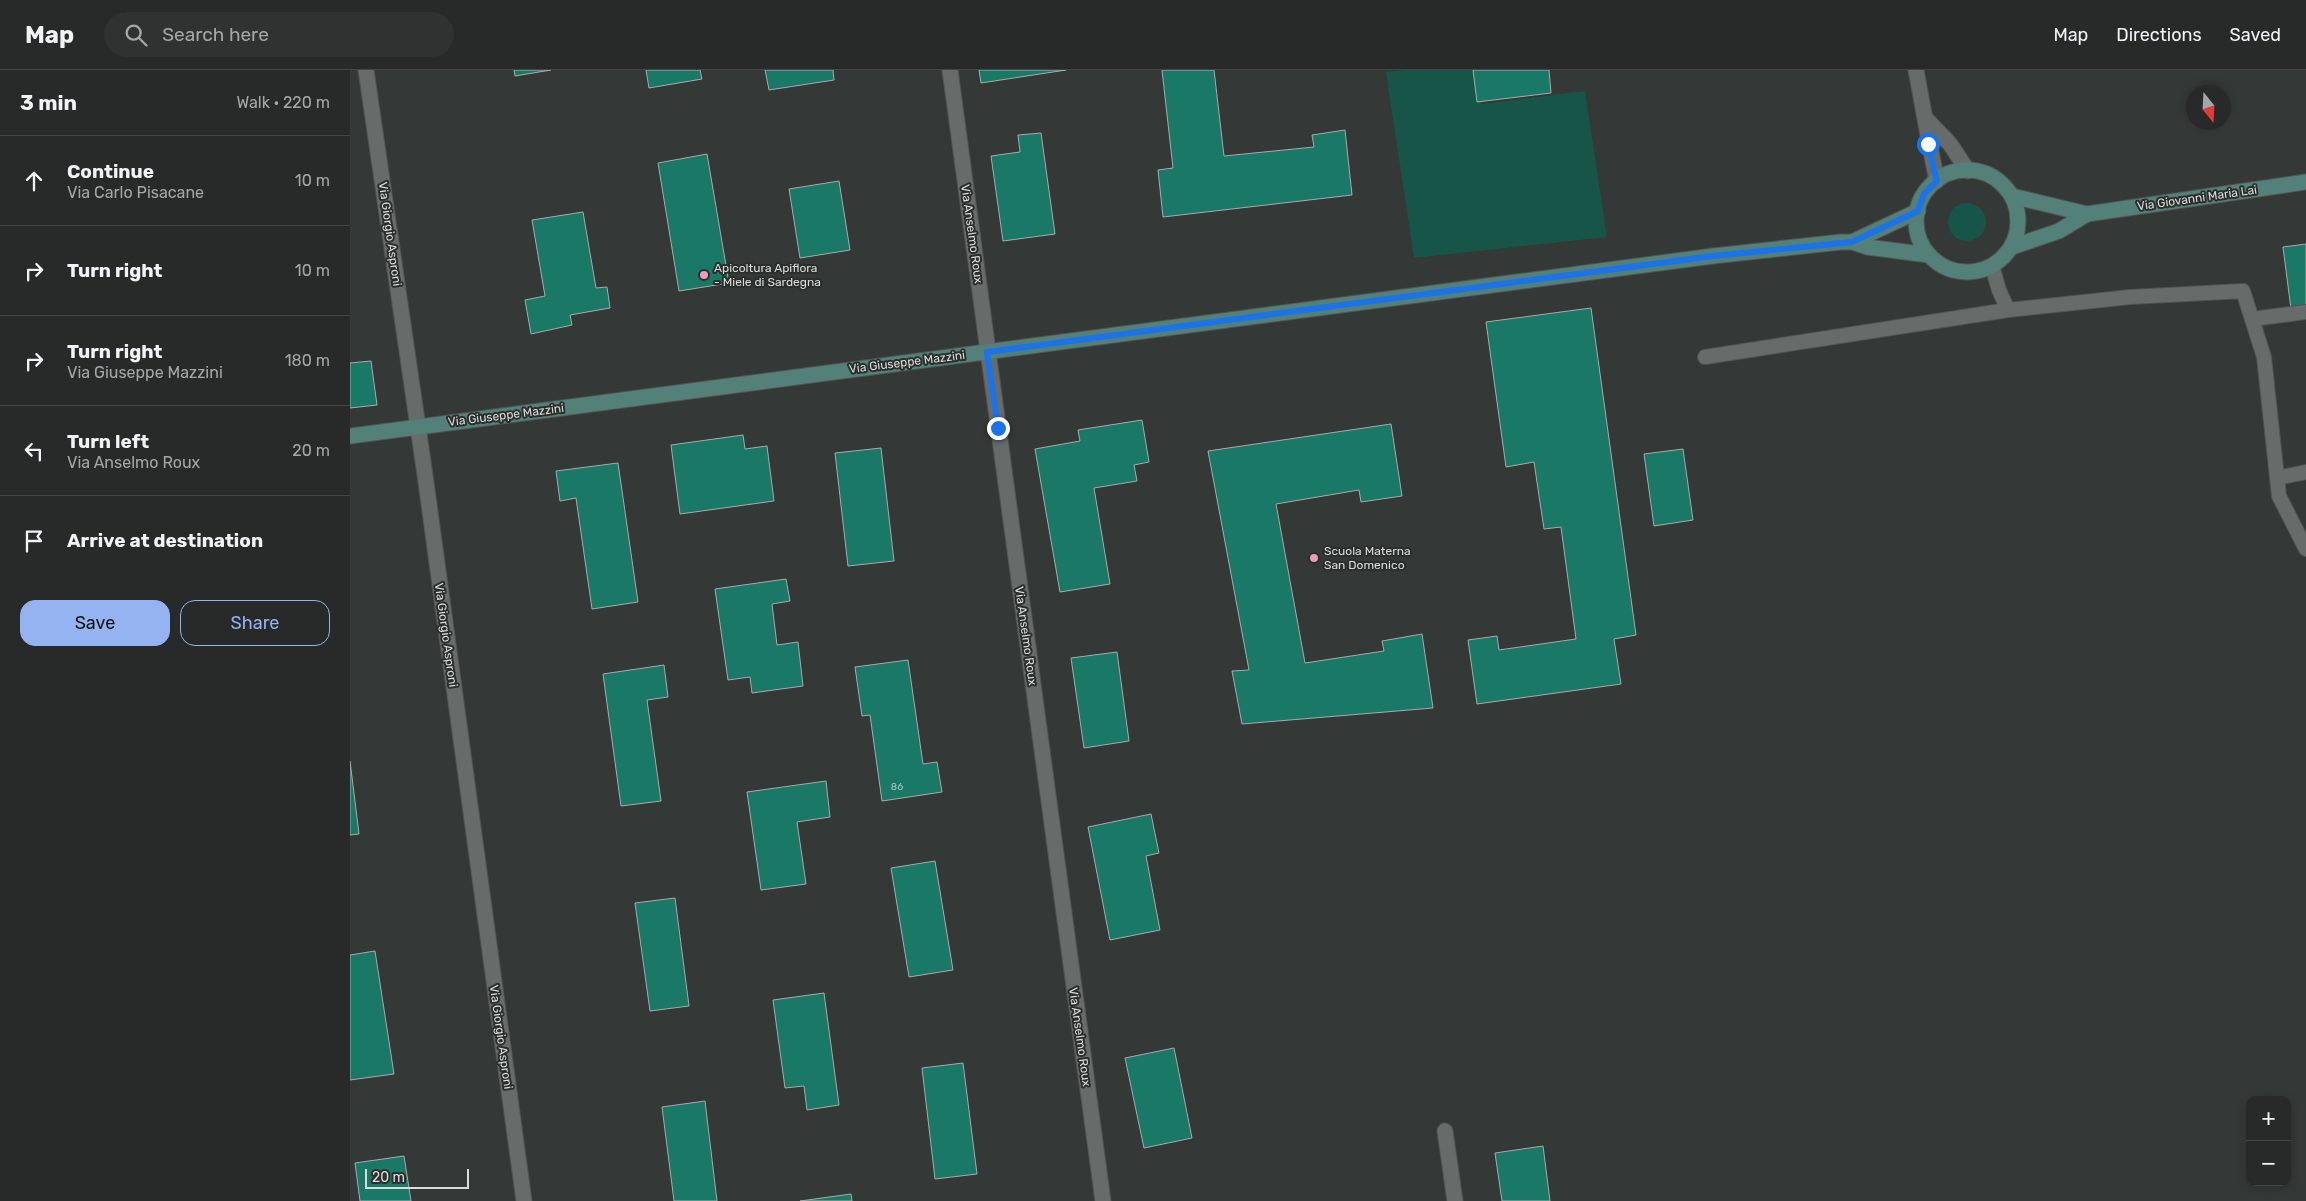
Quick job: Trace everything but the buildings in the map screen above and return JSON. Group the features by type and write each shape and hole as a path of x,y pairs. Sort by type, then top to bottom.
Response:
{"street":[{"name":"Via Giorgio Asproni","path":"366,70 524,1201"},
{"name":"Via Anselmo Roux","path":"950,70 1103,1201"},
{"path":"1916,70 1927,120 1928,144 1937,181"},
{"path":"1927,120 1950,144 1968,171"},
{"path":"1968,171 1983,173 1997,179 2012,196 2017,208 2018,222 2017,235 2012,247 1992,266 1979,271 1965,272 1952,270 1929,255 1920,241 1917,226 1918,211 1924,194 1937,181 1951,173 1968,171"},
{"name":"Via Giovanni Maria Lai","path":"2012,196 2087,214 2306,182"},
{"name":"Via Giuseppe Mazzini","path":"350,436 1713,256 1852,242 1918,211"},
{"name":"Via Giovanni Maria Lai","path":"2012,247 2059,231 2087,214"},
{"name":"Via Giuseppe Mazzini","path":"1852,242 1867,248 1929,255"},
{"path":"1445,1131 1455,1201"}],"lane":[{"path":"1992,266 1999,290 2008,310"},
{"path":"1705,357 2008,310 2130,298 2243,291 2264,356 2279,496 2306,549"},
{"path":"2252,320 2306,312"},
{"path":"2277,478 2306,472"}],"green space":[{"path":"1404,70 1477,70 1481,104 1585,91 1607,237 1414,258 1386,72"},
{"path":"1967,203 1981,208 1986,222 1981,236 1967,241 1953,236 1948,222 1953,208"}],"place":[{"name":"Apicoltura Apiflora - Miele di Sardegna","path":"704,275"},
{"name":"Scuola Materna San Domenico","path":"1314,558"}],"route":[{"path":"998,428 987,352 1713,256 1852,242 1918,211 1924,194 1937,181 1928,144"}]}
